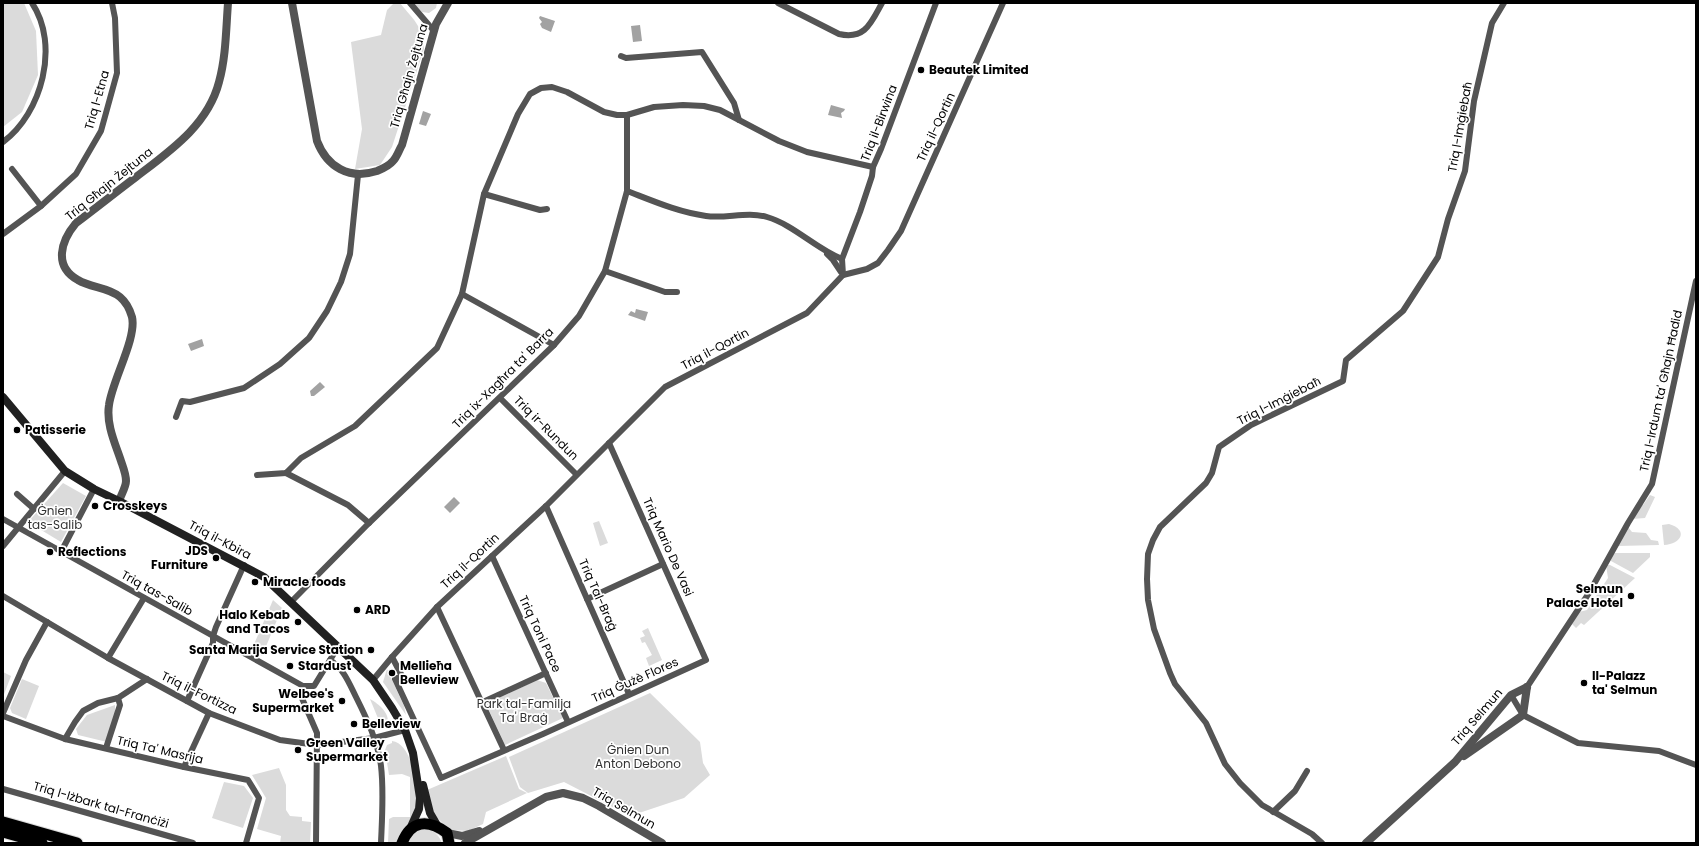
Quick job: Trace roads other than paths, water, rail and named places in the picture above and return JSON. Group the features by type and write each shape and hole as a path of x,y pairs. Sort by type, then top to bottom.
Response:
{"highway":[{"path":"3,822 77,843"},
{"path":"402,843 405,835 410,829 427,823 437,825 448,838"},
{"path":"3,832 42,843"}],"main road":[{"name":"Triq il-Kbira","path":"3,397 65,470 94,489 244,565 264,577 373,680 405,730 412,738 430,813 437,825"},
{"name":"Triq il-Kbira","path":"405,730 413,753 420,798 419,809 410,829"}],"street":[{"path":"3,142 12,135 28,114 40,87 46,56 43,32 32,3"},
{"name":"Triq l-Etna","path":"3,234 41,206 76,174 101,131 117,73 115,18 112,3"},
{"name":"Triq Għajn Żejtuna","path":"119,501 127,483 110,429 109,406 112,389 132,332 132,318 121,297 111,291 78,280 70,274 61,256 63,243 68,232 76,223 178,145 199,122 211,104 221,75 228,3"},
{"path":"176,417 182,401 190,402 244,388 280,364 309,338 327,311 341,282 350,254 358,175 345,172 333,164 322,154 317,141 292,3"},
{"path":"410,3 434,31"},
{"name":"Triq Għajn Żejtuna","path":"358,175 382,169 393,161 402,145 434,31 448,3"},
{"path":"778,3 839,34 848,36 856,35 864,31 882,3"},
{"name":"Triq il-Birwina","path":"843,275 842,259 860,212 872,176 873,167 936,3"},
{"name":"Triq il-Qortin","path":"373,680 392,656 437,607 546,506 576,474 665,387 807,313 843,275 867,269 878,263 901,230 1003,3"},
{"name":"Triq l-Imġiebaħ","path":"1322,843 1306,830 1262,805 1240,784 1225,764 1206,723 1175,684 1154,629 1148,600 1148,554 1160,527 1206,483 1212,473 1219,447 1251,425 1343,380 1346,360 1402,311 1438,257 1448,219 1465,171 1474,101 1492,23 1504,3"},
{"path":"621,56 626,58 702,52 734,103 739,120"},
{"path":"286,473 301,458 356,426 436,348 462,294 484,194 518,114 530,94 541,88 552,87 567,92 604,112 617,115 627,115 654,108 683,104 704,106 720,110 779,141 807,152 873,167"},
{"name":"Triq ix-Xagħra ta' Barra","path":"291,602 369,523 554,345 579,316 605,271 627,191 627,115"},
{"path":"12,169 41,206"},
{"path":"627,191 678,210 706,216 730,217 750,215 766,217 784,224 822,249 842,259"},
{"path":"484,194 540,210 547,209"},
{"path":"822,249 833,260 843,275"},
{"path":"605,271 665,292 677,292"},
{"name":"Triq l-Irdum ta' Għajn Ħadid","path":"1527,687 1589,593 1628,523 1652,484 1696,281"},
{"path":"462,294 554,345"},
{"name":"Triq ir-Rundun","path":"500,398 576,474"},
{"name":"Triq Mario De Vasi","path":"609,443 706,660"},
{"path":"3,546 65,470"},
{"path":"257,475 286,473 348,506 369,523"},
{"path":"61,552 94,489"},
{"path":"17,494 34,509"},
{"name":"Triq Tal-Braġ","path":"546,506 629,694"},
{"name":"Triq tas-Salib","path":"4,519 303,686"},
{"name":"Triq Toni Pace","path":"492,556 568,722"},
{"path":"587,599 663,564"},
{"path":"187,701 213,643 213,636 244,565"},
{"name":"Triq il-Fortizza","path":"3,596 108,658 209,713 280,740 317,744 374,738 405,730"},
{"path":"108,658 144,598"},
{"path":"437,607 483,702 504,750"},
{"path":"3,713 26,660 47,622"},
{"path":"316,843 317,733 301,696 303,686 314,686 338,647"},
{"name":"Triq Ġużè Flores","path":"392,656 402,676 395,679 441,778 706,660"},
{"path":"330,660 344,672 367,719 374,738 381,766 381,843"},
{"path":"483,702 546,673"},
{"path":"65,738 83,711 98,703 118,698 147,679"},
{"path":"1523,715 1527,687"},
{"name":"Triq Selmun","path":"1366,843 1455,762 1512,695 1527,687"},
{"path":"1512,695 1523,715 1578,743 1659,751 1696,765"},
{"path":"106,748 120,704 118,698"},
{"path":"184,767 209,713"},
{"name":"Triq Selmun","path":"1455,762 1523,715"},
{"name":"Triq Ta' Masrija","path":"3,716 65,738 184,767 248,780 259,798 246,843"},
{"path":"1273,812 1295,791 1308,771"},
{"name":"Triq l-Iżbark tal-Franċiżi","path":"3,789 193,843"},
{"name":"Triq Selmun","path":"465,843 546,797 563,793 583,798 599,806 662,843"},
{"name":"Triq Selmun","path":"448,838 487,830"}],"place":[{"name":"Beautek Limited","path":"921,70"},
{"name":"Patisserie","path":"17,430"},
{"name":"Crosskeys","path":"95,506"},
{"name":"Reflections","path":"50,552"},
{"name":"JDS Furniture","path":"216,558"},
{"name":"Miracle foods","path":"255,582"},
{"name":"Selmun Palace Hotel","path":"1631,596"},
{"name":"ARD","path":"357,610"},
{"name":"Halo Kebab and Tacos","path":"298,622"},
{"name":"Santa Marija Service Station","path":"371,650"},
{"name":"Stardust","path":"290,666"},
{"name":"Mellieħa Belleview","path":"392,673"},
{"name":"Il-Palazz ta' Selmun","path":"1584,683"},
{"name":"Welbee's Supermarket","path":"342,701"},
{"name":"Belleview","path":"354,724"},
{"name":"Green Valley Supermarket","path":"298,750"}],"park label":[{"name":"Ġnien tas-Salib","path":"55,518"},
{"name":"Park tal-Familja Ta' Braġ","path":"524,711"},
{"name":"Ġnien Dun Anton Debono","path":"638,757"}]}
